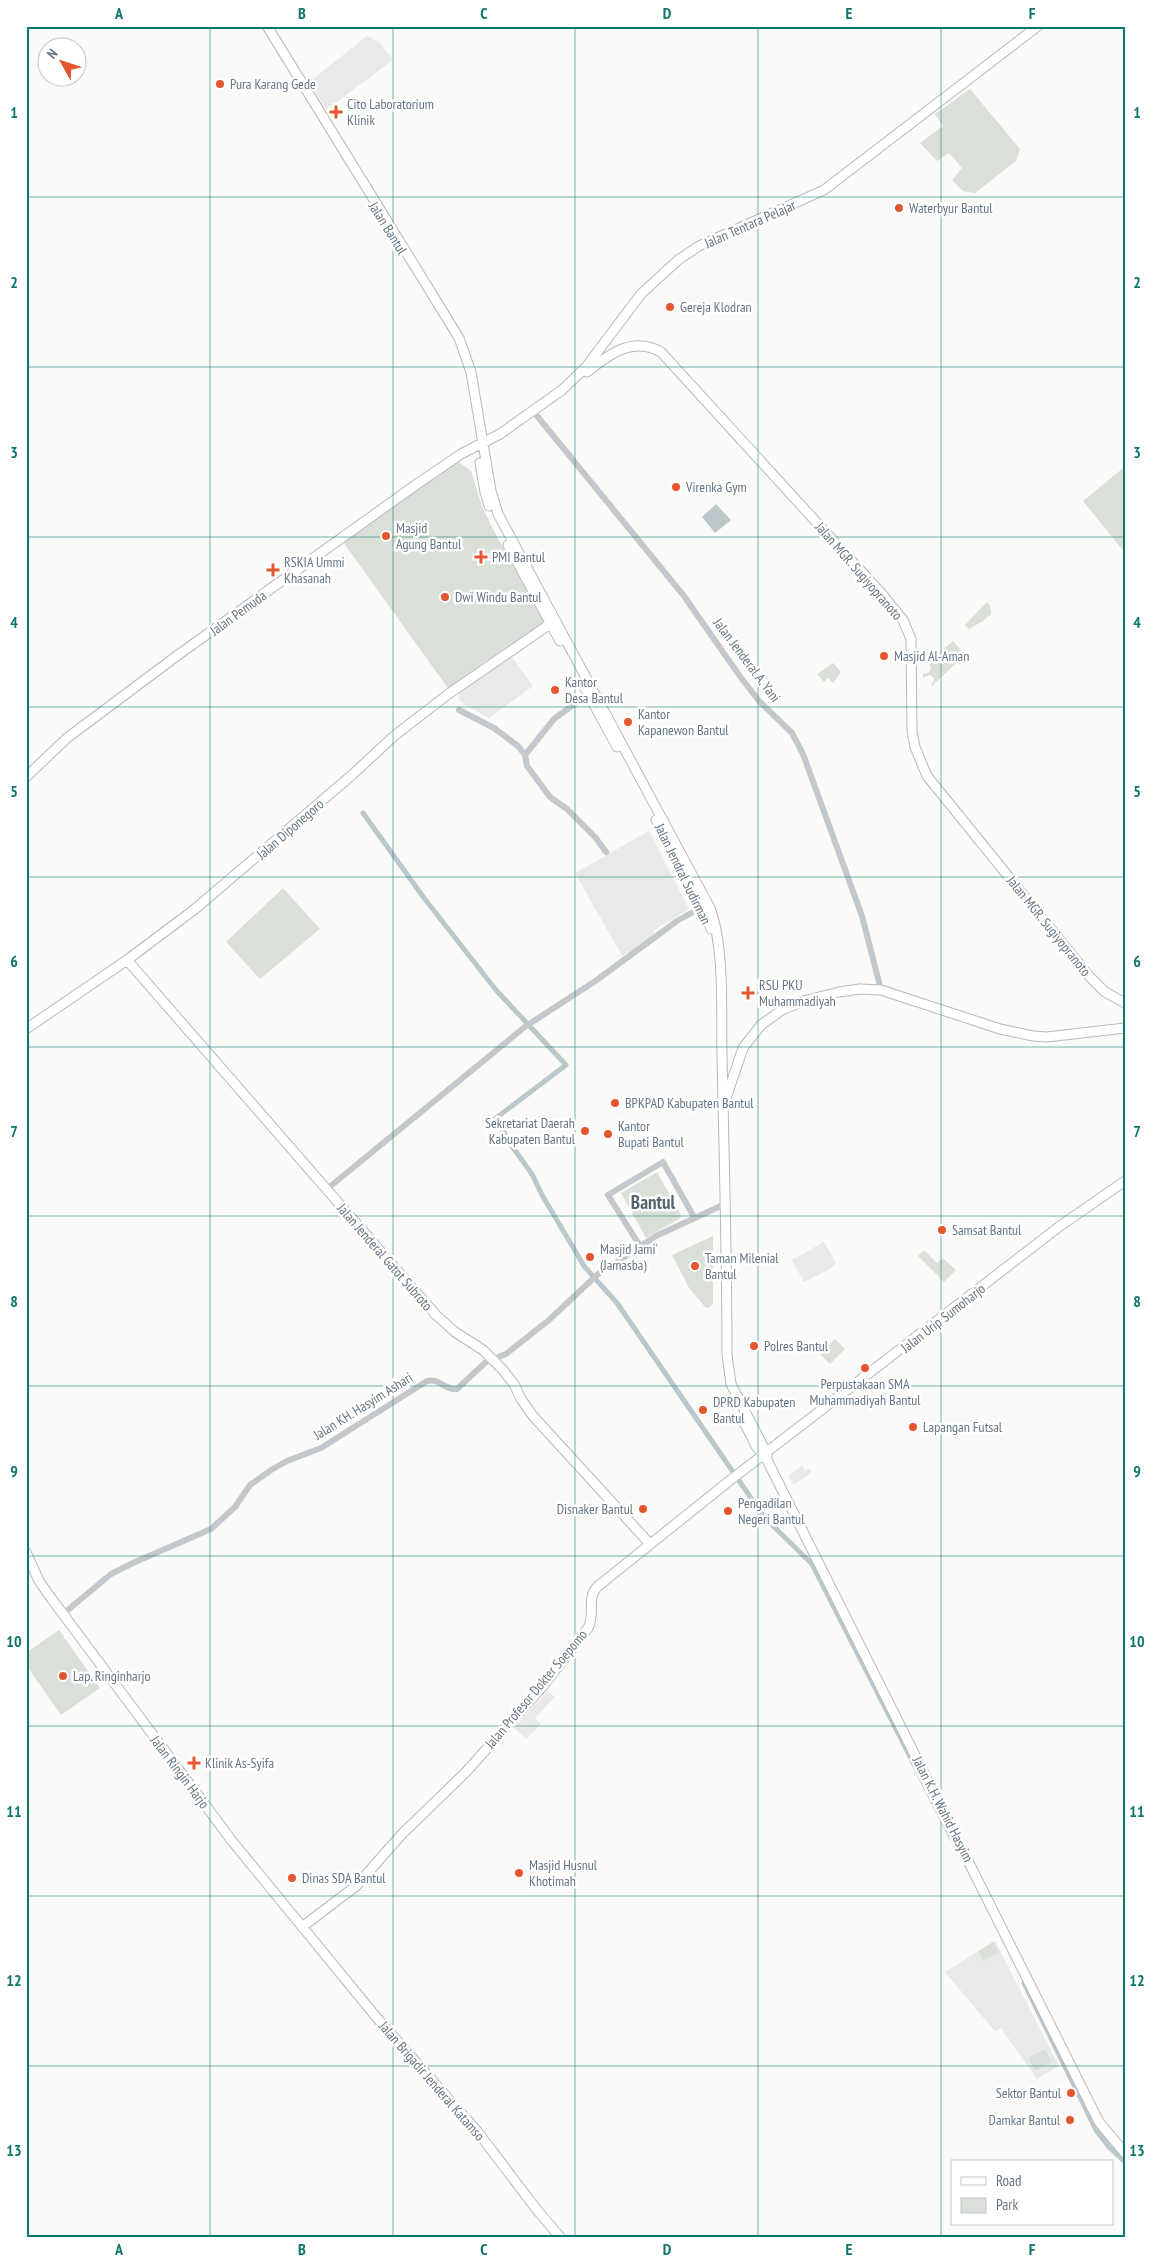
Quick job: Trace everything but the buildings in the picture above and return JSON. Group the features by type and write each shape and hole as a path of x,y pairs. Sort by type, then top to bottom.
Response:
{"main road":[{"name":"Jalan Bantul","path":"262,26 450,330 462,358 480,443"},
{"name":"Jalan Bantul","path":"267,26 454,327 467,359 480,443"},
{"name":"Jalan Tentara Pelajar","path":"480,443 533,411 562,390 586,367 641,294 678,260 706,243 824,190 1038,26"},
{"name":"Jalan MGR. Sugiyopranoto","path":"562,390 594,366 619,350 630,346 650,346 671,360 903,620 910,633 912,653 912,731 915,747 928,776 1089,976 1105,992 1125,1003"},
{"name":"Jalan Jendral Sudirman","path":"480,443 488,504 506,542 588,694 710,908 717,936 723,1205"},
{"name":"Jalan Jendral Sudirman","path":"480,443 498,514 634,772 702,907 712,934 723,1095 722,1370 728,1390 766,1457"},
{"name":"Jalan Pemuda","path":"26,776 60,744 124,695 410,488 480,443"},
{"name":"Jalan Diponegoro","path":"26,1029 127,960 214,894 394,736 447,695 550,624"},
{"name":"Jalan Jenderal Gatot Subroto","path":"127,960 442,1321 455,1332 476,1344 492,1360 514,1384 521,1399 533,1416 650,1544"},
{"path":"723,1095 727,1095 745,1044 758,1028 772,1016 803,1001 819,996 860,989 881,990 1000,1028 1033,1036 1047,1037 1125,1028"},
{"name":"Jalan Urip Sumoharjo","path":"766,1457 1060,1226 1125,1181"},
{"name":"Jalan Profesor Dokter Soepomo","path":"302,1927 356,1886 402,1834 472,1766 543,1686 588,1628 591,1621 590,1599 594,1590 733,1478 766,1457"},
{"name":"Jalan K.H. Wahid Hasyim","path":"766,1457 1099,2122 1125,2153"},
{"name":"Jalan Ringin Harjo","path":"26,1552 42,1585 63,1614 220,1826 302,1927"},
{"name":"Jalan Brigadir Jenderal Katamso","path":"302,1927 377,2018 477,2131 531,2203 560,2237"}],"street":[{"name":"Jalan Jenderal A. Yani","path":"533,411 684,596 759,701 796,739 859,908 881,990"},
{"path":"524,755 554,719 588,694"},
{"path":"459,710 500,732 518,746 524,755 527,766 550,797 567,809 606,852"},
{"path":"327,1189 528,1024 594,982 664,930 702,907"},
{"path":"640,1246 608,1195 663,1162 694,1217"},
{"name":"Jalan KH. Hasyim Ashari","path":"63,1614 111,1574 211,1529 235,1507 250,1485 271,1470 285,1462 321,1448 427,1381 436,1380 456,1390 486,1362 500,1357 529,1336 595,1277 640,1246 694,1217 723,1205"}],"shaded area":[{"path":"367,36 379,42 393,60 326,110 309,82"},
{"path":"716,504 731,520 715,533 702,517"},
{"path":"511,656 533,686 489,718 459,700 459,693"},
{"path":"649,831 689,909 653,931 655,936 622,956 575,873"},
{"path":"824,1242 836,1263 830,1269 804,1282 792,1260"},
{"path":"802,1466 805,1471 809,1468 812,1472 794,1485 788,1476"},
{"path":"548,1691 555,1697 535,1718 541,1724 526,1739 514,1728"},
{"path":"995,1941 1059,2066 1037,2079 1001,2028 995,2031 993,2029 945,1972"}],"green space":[{"path":"970,89 1020,149 1016,161 975,193 963,191 952,180 962,168 949,153 937,161 920,143 943,126 935,114"},
{"path":"459,462 471,471 482,507 497,537 548,623 450,691 343,542"},
{"path":"1122,469 1125,472 1125,553 1083,501"},
{"path":"987,602 990,606 991,614 969,629 965,625"},
{"path":"953,641 961,650 957,662 931,687 934,678 930,675 923,678 923,674 928,673 931,669 929,661"},
{"path":"833,663 841,672 833,683 828,678 824,682 817,674"},
{"path":"283,888 320,929 260,979 226,942"},
{"path":"657,1172 682,1217 646,1238 621,1193"},
{"name":"Taman Milenial Bantul","path":"713,1236 713,1303 710,1307 706,1308 689,1288 672,1255"},
{"path":"924,1250 937,1263 943,1258 956,1270 944,1282 918,1256"},
{"path":"835,1339 845,1349 830,1364 820,1354"},
{"name":"Lap. Ringinharjo","path":"59,1630 100,1688 61,1715 26,1665 26,1653"},
{"path":"993,1942 999,1952 984,1961 978,1951"},
{"path":"1045,2049 1052,2062 1035,2071 1028,2058"}],"waterway":[{"path":"363,813 424,898 496,990 566,1065 496,1118 511,1145 532,1174 542,1195 584,1266 617,1303 764,1517 812,1564 952,1839"},
{"path":"1024,1983 1096,2130 1109,2147 1125,2162"}],"place":[{"name":"Pura Karang Gede","path":"220,84"},
{"name":"Cito Laboratorium Klinik","path":"336,112"},
{"name":"Waterbyur Bantul","path":"899,208"},
{"name":"Gereja Klodran","path":"670,307"},
{"name":"Virenka Gym","path":"676,487"},
{"name":"Masjid Agung Bantul","path":"386,536"},
{"name":"PMI Bantul","path":"481,557"},
{"name":"RSKIA Ummi Khasanah","path":"273,570"},
{"name":"Dwi Windu Bantul","path":"445,597"},
{"name":"Masjid Al-Aman","path":"884,656"},
{"name":"Kantor Desa Bantul","path":"555,690"},
{"name":"Kantor Kapanewon Bantul","path":"628,722"},
{"name":"RSU PKU Muhammadiyah","path":"748,993"},
{"name":"BPKPAD Kabupaten Bantul","path":"615,1103"},
{"name":"Sekretariat Daerah Kabupaten Bantul","path":"585,1131"},
{"name":"Kantor Bupati Bantul","path":"608,1134"},
{"name":"Samsat Bantul","path":"942,1230"},
{"name":"Masjid Jami' (Jamasba)","path":"590,1257"},
{"name":"Taman Milenial Bantul","path":"695,1266"},
{"name":"Polres Bantul","path":"754,1346"},
{"name":"Perpustakaan SMA Muhammadiyah Bantul","path":"865,1368"},
{"name":"DPRD Kabupaten Bantul","path":"703,1410"},
{"name":"Lapangan Futsal","path":"913,1427"},
{"name":"Disnaker Bantul","path":"643,1509"},
{"name":"Pengadilan Negeri Bantul","path":"728,1511"},
{"name":"Lap. Ringinharjo","path":"63,1676"},
{"name":"Klinik As-Syifa","path":"194,1763"},
{"name":"Masjid Husnul Khotimah","path":"519,1873"},
{"name":"Dinas SDA Bantul","path":"292,1878"},
{"name":"Sektor Bantul","path":"1071,2093"},
{"name":"Damkar Bantul","path":"1070,2120"}],"district":[{"name":"Bantul","path":"653,1202"}]}
